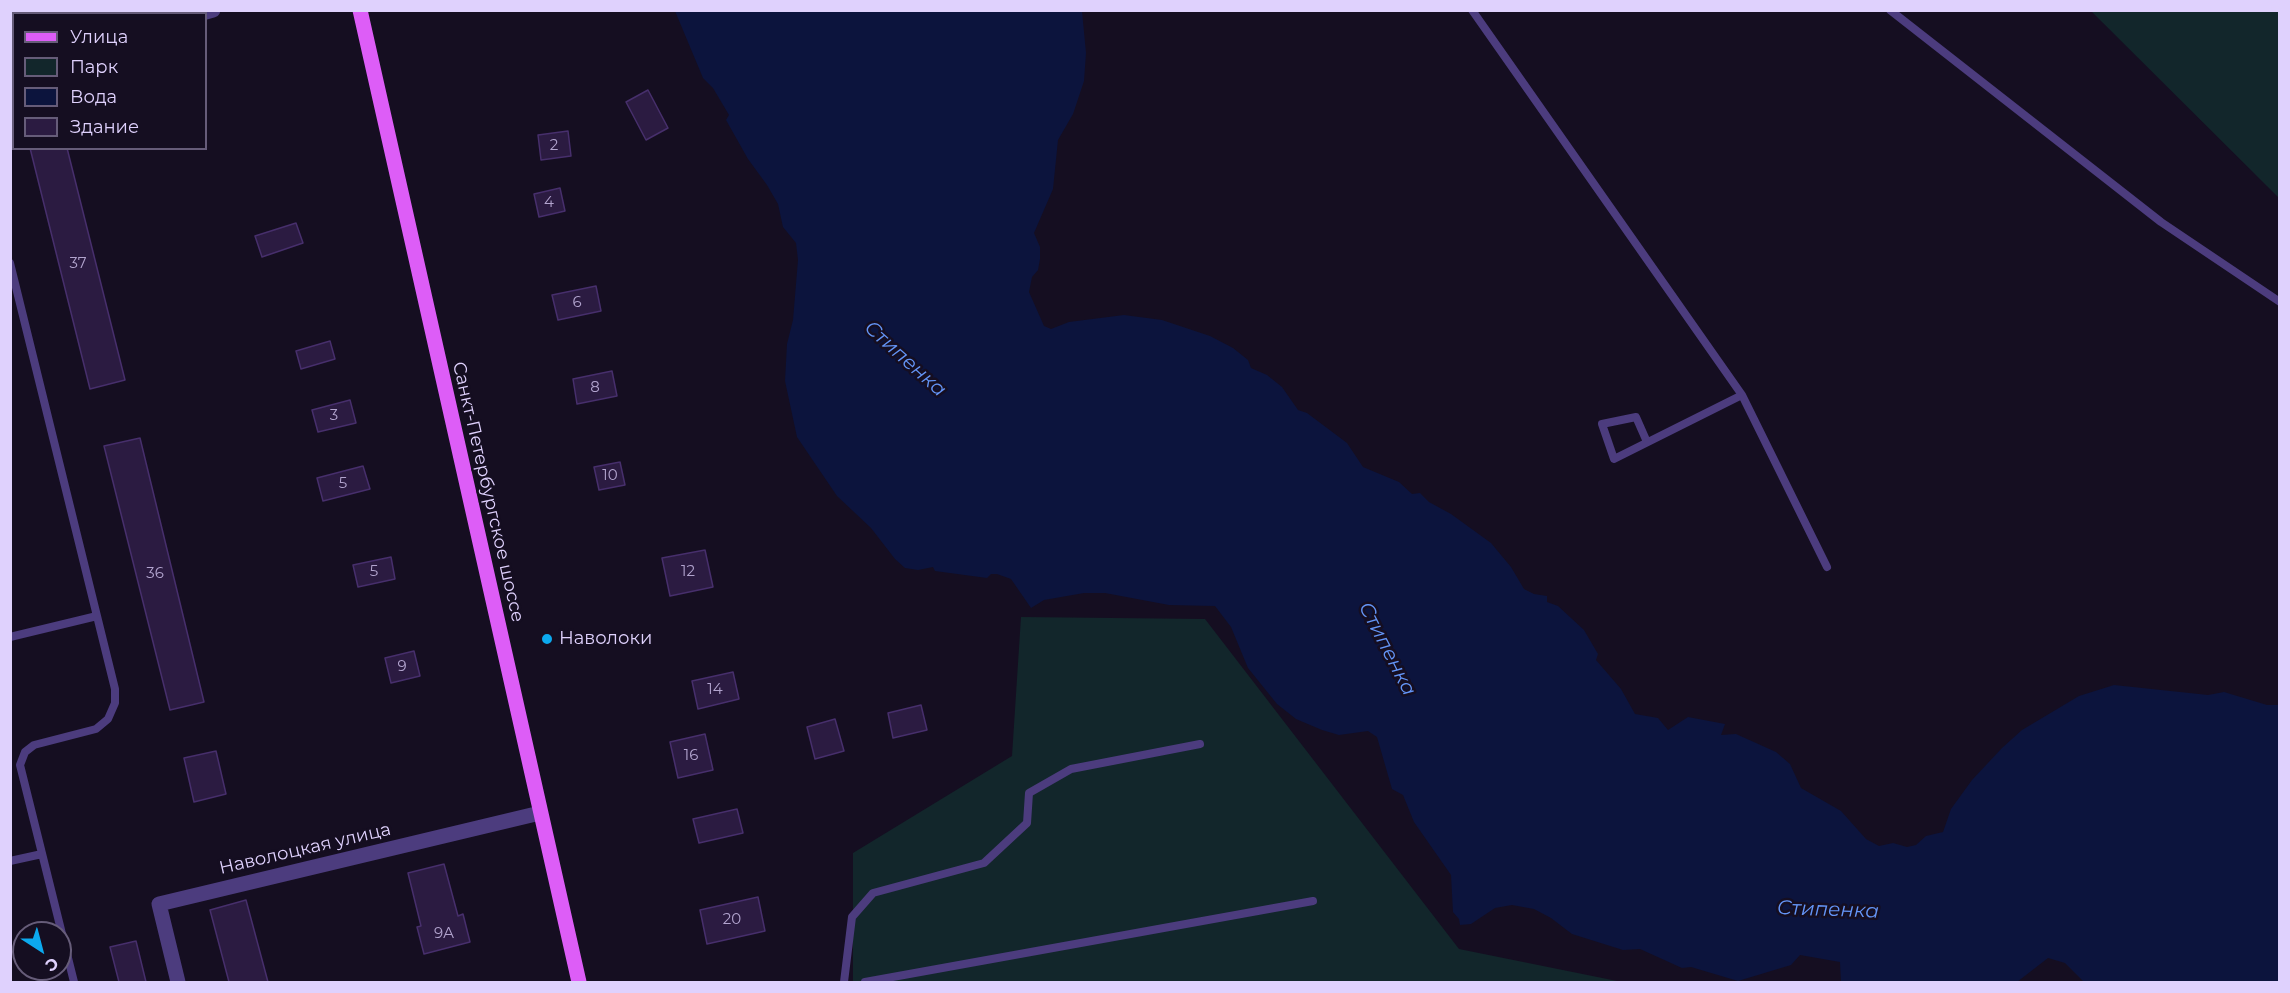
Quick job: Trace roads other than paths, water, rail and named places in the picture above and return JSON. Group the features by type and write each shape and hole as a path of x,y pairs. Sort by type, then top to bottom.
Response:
{"main road":[{"name":"Санкт-Петербургское шоссе","path":"360,10 579,982"}],"street":[{"name":"Наволоцкая улица","path":"178,982 159,904 540,813"}],"lane":[{"path":"1472,10 1742,395 1827,567"},
{"path":"1890,10 2161,222 2280,302"},
{"path":"10,263 115,689 115,703 108,719 96,729 34,745 22,757 20,765 74,982"},
{"path":"1647,442 1635,417 1602,424 1614,459 1742,395"},
{"path":"10,637 97,616"},
{"path":"844,982 852,917 873,893 984,863 1027,823 1029,793 1071,769 1200,744"},
{"path":"10,861 42,854"},
{"path":"865,982 1313,901"}],"water":[{"name":"Стипенка","path":"675,11 1082,11 1086,53 1084,81 1073,114 1058,140 1053,189 1034,233 1040,247 1040,259 1038,270 1032,277 1029,292 1044,326 1051,329 1069,322 1124,315 1162,320 1210,336 1233,348 1248,360 1251,368 1267,375 1282,387 1298,410 1307,413 1347,443 1363,467 1399,482 1412,494 1420,493 1429,502 1451,514 1491,543 1511,567 1524,589 1534,594 1547,596 1547,602 1558,606 1584,630 1598,654 1596,660 1621,689 1635,714 1658,718 1668,730 1688,717 1725,724 1721,735 1736,734 1776,752 1790,764 1801,788 1841,811 1866,839 1879,846 1893,843 1907,847 1916,845 1926,836 1943,832 1951,809 1972,780 2002,748 2022,730 2079,696 2114,685 2208,695 2224,692 2267,705 2279,705 2279,982 2084,982 2065,963 2048,958 2017,982 1841,982 1840,962 1800,955 1791,965 1738,981 1691,967 1682,968 1640,949 1623,950 1572,934 1551,918 1534,909 1512,905 1495,908 1471,924 1460,925 1459,919 1453,912 1451,875 1414,822 1403,795 1392,789 1377,737 1368,731 1339,735 1322,730 1296,719 1277,704 1248,668 1231,627 1215,606 1169,605 1105,593 1084,593 1044,600 1031,608 1011,579 997,574 991,574 987,578 935,571 933,567 918,570 905,568 871,528 837,496 797,437 785,381 787,344 793,320 798,260 796,243 783,227 778,204 748,159 726,120 729,115 713,88 703,78"}],"place":[{"name":"Наволоки","path":"547,639"}]}
